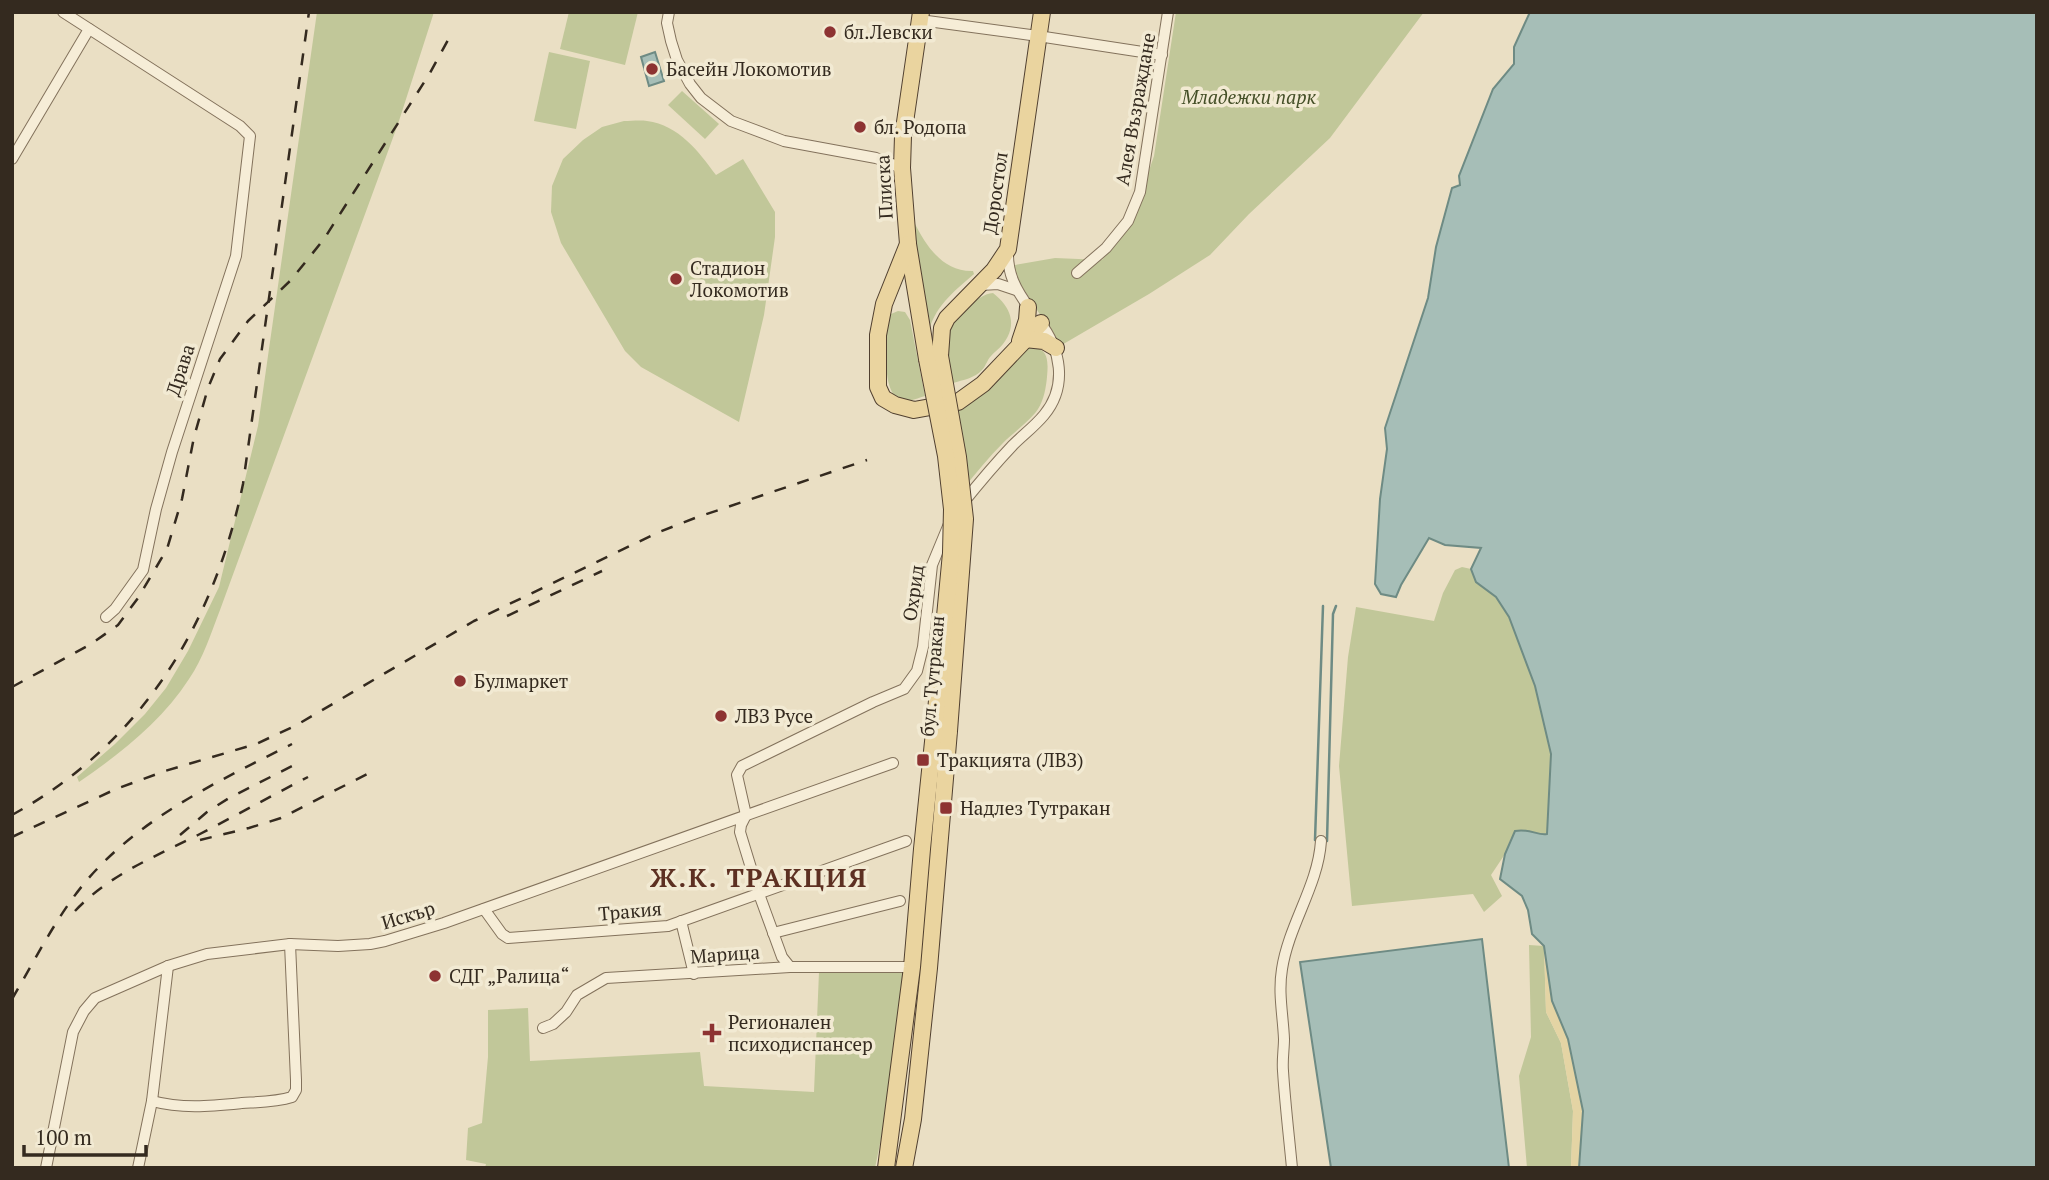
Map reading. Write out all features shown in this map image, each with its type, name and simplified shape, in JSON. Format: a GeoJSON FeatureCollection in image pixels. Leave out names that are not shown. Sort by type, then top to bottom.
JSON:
{"type":"FeatureCollection","features":[{"type":"Feature","properties":{"kind":"main road","name":"Доростол"},"geometry":{"type":"LineString","coordinates":[[933,357],[947,318],[995,270],[1008,249],[1042,12]]}},
{"type":"Feature","properties":{"kind":"main road","name":"Плиска"},"geometry":{"type":"LineString","coordinates":[[920,16],[903,136],[902,168],[908,244],[917,306],[933,357]]}},
{"type":"Feature","properties":{"kind":"main road"},"geometry":{"type":"LineString","coordinates":[[908,244],[884,304],[878,335],[878,387],[883,398],[905,409],[929,408],[958,402],[983,384],[1041,323]]}},
{"type":"Feature","properties":{"kind":"main road"},"geometry":{"type":"LineString","coordinates":[[884,304],[899,300],[917,306]]}},
{"type":"Feature","properties":{"kind":"main road"},"geometry":{"type":"LineString","coordinates":[[1021,343],[1028,307]]}},
{"type":"Feature","properties":{"kind":"main road"},"geometry":{"type":"LineString","coordinates":[[1021,343],[1044,341],[1056,348]]}},
{"type":"Feature","properties":{"kind":"main road","name":"бул. Тутракан"},"geometry":{"type":"LineString","coordinates":[[904,1168],[929,968],[951,553],[952,509],[933,357]]}},
{"type":"Feature","properties":{"kind":"main road","name":"бул. Тутракан"},"geometry":{"type":"LineString","coordinates":[[886,1168],[912,967],[922,849],[942,732]]}},
{"type":"Feature","properties":{"kind":"street"},"geometry":{"type":"LineString","coordinates":[[12,159],[89,29],[63,12]]}},
{"type":"Feature","properties":{"kind":"street"},"geometry":{"type":"LineString","coordinates":[[669,12],[667,23],[671,41],[677,60],[690,84],[701,98],[731,121],[784,141],[876,158],[902,168]]}},
{"type":"Feature","properties":{"kind":"street","name":"Алея Възраждане"},"geometry":{"type":"LineString","coordinates":[[1077,273],[1106,248],[1128,221],[1140,192],[1168,12]]}},
{"type":"Feature","properties":{"kind":"street"},"geometry":{"type":"LineString","coordinates":[[920,16],[1162,55]]}},
{"type":"Feature","properties":{"kind":"street","name":"Драва"},"geometry":{"type":"LineString","coordinates":[[89,29],[240,126],[250,136],[236,256],[172,452],[143,570],[115,609],[106,617]]}},
{"type":"Feature","properties":{"kind":"street"},"geometry":{"type":"LineString","coordinates":[[1008,249],[1009,271],[1016,290]]}},
{"type":"Feature","properties":{"kind":"street"},"geometry":{"type":"LineString","coordinates":[[977,286],[998,284],[1016,290]]}},
{"type":"Feature","properties":{"kind":"street","name":"Охрид"},"geometry":{"type":"LineString","coordinates":[[746,815],[737,775],[742,766],[904,689],[917,671],[923,647],[932,565],[946,531],[958,510],[989,470],[1051,406],[1057,391],[1059,362],[1056,348],[1016,290]]}},
{"type":"Feature","properties":{"kind":"street","name":"Искър"},"geometry":{"type":"LineString","coordinates":[[46,1168],[73,1032],[84,1011],[95,998],[168,966],[207,954],[290,944],[338,946],[385,942],[893,763]]}},
{"type":"Feature","properties":{"kind":"street"},"geometry":{"type":"LineString","coordinates":[[746,815],[740,825],[740,832],[773,933],[782,957],[790,967]]}},
{"type":"Feature","properties":{"kind":"street","name":"Тракия"},"geometry":{"type":"LineString","coordinates":[[484,909],[508,938],[668,926],[905,841]]}},
{"type":"Feature","properties":{"kind":"street"},"geometry":{"type":"LineString","coordinates":[[1292,1168],[1283,1069],[1284,1037],[1280,984],[1290,937],[1320,860],[1321,841]]}},
{"type":"Feature","properties":{"kind":"street"},"geometry":{"type":"LineString","coordinates":[[773,933],[900,901]]}},
{"type":"Feature","properties":{"kind":"street"},"geometry":{"type":"LineString","coordinates":[[681,921],[694,974]]}},
{"type":"Feature","properties":{"kind":"street"},"geometry":{"type":"LineString","coordinates":[[152,1101],[193,1107],[277,1101],[292,1097],[296,1090],[296,1080],[290,944]]}},
{"type":"Feature","properties":{"kind":"street"},"geometry":{"type":"LineString","coordinates":[[138,1168],[152,1101],[168,966]]}},
{"type":"Feature","properties":{"kind":"street","name":"Марица"},"geometry":{"type":"LineString","coordinates":[[543,1028],[553,1024],[566,1013],[577,995],[606,978],[790,967],[929,968]]}},
{"type":"Feature","properties":{"kind":"green space"},"geometry":{"type":"Polygon","coordinates":[[[317,12],[434,12],[398,124],[203,654],[178,694],[153,723],[110,760],[79,782],[77,777],[145,714],[166,688],[188,651],[219,587],[258,426],[317,12]]]}},
{"type":"Feature","properties":{"kind":"green space"},"geometry":{"type":"Polygon","coordinates":[[[569,12],[638,12],[625,65],[560,49],[569,12]]]}},
{"type":"Feature","properties":{"kind":"green space","name":"Младежки парк"},"geometry":{"type":"Polygon","coordinates":[[[1176,12],[1424,12],[1330,138],[1249,214],[1210,255],[1060,346],[1009,266],[1055,258],[1102,260],[1131,223],[1154,156],[1176,12]]]}},
{"type":"Feature","properties":{"kind":"green space"},"geometry":{"type":"Polygon","coordinates":[[[549,52],[590,61],[576,129],[534,121],[549,52]]]}},
{"type":"Feature","properties":{"kind":"green space"},"geometry":{"type":"Polygon","coordinates":[[[682,91],[719,124],[705,139],[668,105],[682,91]]]}},
{"type":"Feature","properties":{"kind":"green space","name":"Стадион Локомотив"},"geometry":{"type":"Polygon","coordinates":[[[624,121],[647,121],[669,128],[695,149],[716,175],[743,159],[775,212],[775,237],[764,315],[739,422],[641,367],[625,351],[561,243],[551,212],[552,186],[563,159],[602,127],[624,121]]]}},
{"type":"Feature","properties":{"kind":"green space"},"geometry":{"type":"Polygon","coordinates":[[[914,222],[937,256],[953,267],[973,271],[974,274],[939,308],[928,335],[912,228],[914,222]]]}},
{"type":"Feature","properties":{"kind":"green space"},"geometry":{"type":"Polygon","coordinates":[[[993,293],[1008,310],[1011,323],[1008,337],[979,373],[953,383],[946,344],[949,332],[958,317],[972,303],[993,293]]]}},
{"type":"Feature","properties":{"kind":"green space"},"geometry":{"type":"Polygon","coordinates":[[[905,312],[910,320],[925,396],[908,401],[896,397],[891,389],[886,366],[887,322],[891,314],[905,312]]]}},
{"type":"Feature","properties":{"kind":"green space"},"geometry":{"type":"Polygon","coordinates":[[[1022,347],[1037,348],[1045,353],[1047,358],[1047,377],[1042,402],[1035,413],[998,448],[963,489],[954,408],[976,397],[993,384],[1022,347]]]}},
{"type":"Feature","properties":{"kind":"green space"},"geometry":{"type":"Polygon","coordinates":[[[1462,567],[1471,569],[1476,582],[1496,597],[1509,617],[1535,686],[1551,754],[1547,835],[1524,830],[1511,838],[1505,854],[1491,875],[1502,896],[1484,912],[1473,894],[1352,906],[1339,766],[1348,657],[1356,607],[1434,621],[1443,593],[1455,570],[1462,567]]]}},
{"type":"Feature","properties":{"kind":"green space"},"geometry":{"type":"Polygon","coordinates":[[[1529,945],[1544,946],[1546,1012],[1561,1043],[1573,1111],[1571,1168],[1527,1168],[1519,1076],[1531,1037],[1529,945]]]}},
{"type":"Feature","properties":{"kind":"green space"},"geometry":{"type":"Polygon","coordinates":[[[819,972],[903,972],[884,1124],[875,1168],[485,1168],[486,1164],[466,1160],[468,1128],[482,1123],[488,1057],[488,1010],[528,1008],[530,1061],[700,1052],[704,1086],[814,1092],[819,972]]]}},
{"type":"Feature","properties":{"kind":"sand"},"geometry":{"type":"Polygon","coordinates":[[[1544,946],[1552,1001],[1568,1039],[1583,1111],[1579,1168],[1571,1168],[1573,1111],[1561,1043],[1546,1012],[1544,946]]]}},
{"type":"Feature","properties":{"kind":"water"},"geometry":{"type":"Polygon","coordinates":[[[1530,12],[2037,12],[2037,1168],[1579,1168],[1583,1111],[1568,1039],[1552,1001],[1544,946],[1532,934],[1528,910],[1522,896],[1500,879],[1505,854],[1515,831],[1547,834],[1551,754],[1535,686],[1509,617],[1496,597],[1476,582],[1471,569],[1481,548],[1445,545],[1429,538],[1396,597],[1381,594],[1375,584],[1380,499],[1387,449],[1385,428],[1428,298],[1436,247],[1452,188],[1460,185],[1459,176],[1493,89],[1514,64],[1514,47],[1530,12]]]}},
{"type":"Feature","properties":{"kind":"water","name":"Басейн Локомотив"},"geometry":{"type":"Polygon","coordinates":[[[655,52],[664,81],[649,86],[641,57],[655,52]]]}},
{"type":"Feature","properties":{"kind":"water"},"geometry":{"type":"Polygon","coordinates":[[[1482,939],[1509,1168],[1331,1168],[1300,962],[1482,939]]]}},
{"type":"Feature","properties":{"kind":"waterway"},"geometry":{"type":"LineString","coordinates":[[1315,840],[1323,606]]}},
{"type":"Feature","properties":{"kind":"waterway"},"geometry":{"type":"LineString","coordinates":[[1327,841],[1333,614],[1336,606]]}},
{"type":"Feature","properties":{"kind":"railway"},"geometry":{"type":"LineString","coordinates":[[12,815],[58,786],[98,753],[134,716],[165,676],[191,632],[213,585],[230,536],[243,484],[309,12]]}},
{"type":"Feature","properties":{"kind":"railway"},"geometry":{"type":"LineString","coordinates":[[12,687],[91,644],[118,625],[138,598],[167,549],[182,499],[194,437],[208,388],[220,359],[248,321],[291,280],[324,239],[430,73],[448,40]]}},
{"type":"Feature","properties":{"kind":"railway"},"geometry":{"type":"LineString","coordinates":[[12,837],[116,789],[165,771],[256,744],[295,726],[474,621],[659,532],[867,460]]}},
{"type":"Feature","properties":{"kind":"railway"},"geometry":{"type":"LineString","coordinates":[[507,616],[602,571]]}},
{"type":"Feature","properties":{"kind":"railway"},"geometry":{"type":"LineString","coordinates":[[12,999],[83,884],[117,849],[189,798],[292,744]]}},
{"type":"Feature","properties":{"kind":"railway"},"geometry":{"type":"LineString","coordinates":[[180,835],[229,798],[300,762]]}},
{"type":"Feature","properties":{"kind":"railway"},"geometry":{"type":"LineString","coordinates":[[200,840],[281,818],[375,770]]}},
{"type":"Feature","properties":{"kind":"railway"},"geometry":{"type":"LineString","coordinates":[[75,911],[117,877],[308,777]]}},
{"type":"Feature","properties":{"kind":"place","name":"бл.Левски"},"geometry":{"type":"Point","coordinates":[830,32]}},
{"type":"Feature","properties":{"kind":"place","name":"Басейн Локомотив"},"geometry":{"type":"Point","coordinates":[652,69]}},
{"type":"Feature","properties":{"kind":"place","name":"бл. Родопа"},"geometry":{"type":"Point","coordinates":[860,127]}},
{"type":"Feature","properties":{"kind":"place","name":"Стадион Локомотив"},"geometry":{"type":"Point","coordinates":[676,279]}},
{"type":"Feature","properties":{"kind":"place","name":"Булмаркет"},"geometry":{"type":"Point","coordinates":[460,681]}},
{"type":"Feature","properties":{"kind":"place","name":"ЛВЗ Русе"},"geometry":{"type":"Point","coordinates":[721,716]}},
{"type":"Feature","properties":{"kind":"place","name":"Тракцията (ЛВЗ)"},"geometry":{"type":"Point","coordinates":[923,760]}},
{"type":"Feature","properties":{"kind":"place","name":"Надлез Тутракан"},"geometry":{"type":"Point","coordinates":[946,808]}},
{"type":"Feature","properties":{"kind":"place","name":"СДГ „Ралица“"},"geometry":{"type":"Point","coordinates":[435,976]}},
{"type":"Feature","properties":{"kind":"place","name":"Регионален психодиспансер"},"geometry":{"type":"Point","coordinates":[712,1033]}},
{"type":"Feature","properties":{"kind":"district","name":"Ж.К. ТРАКЦИЯ"},"geometry":{"type":"Point","coordinates":[759,878]}}]}
